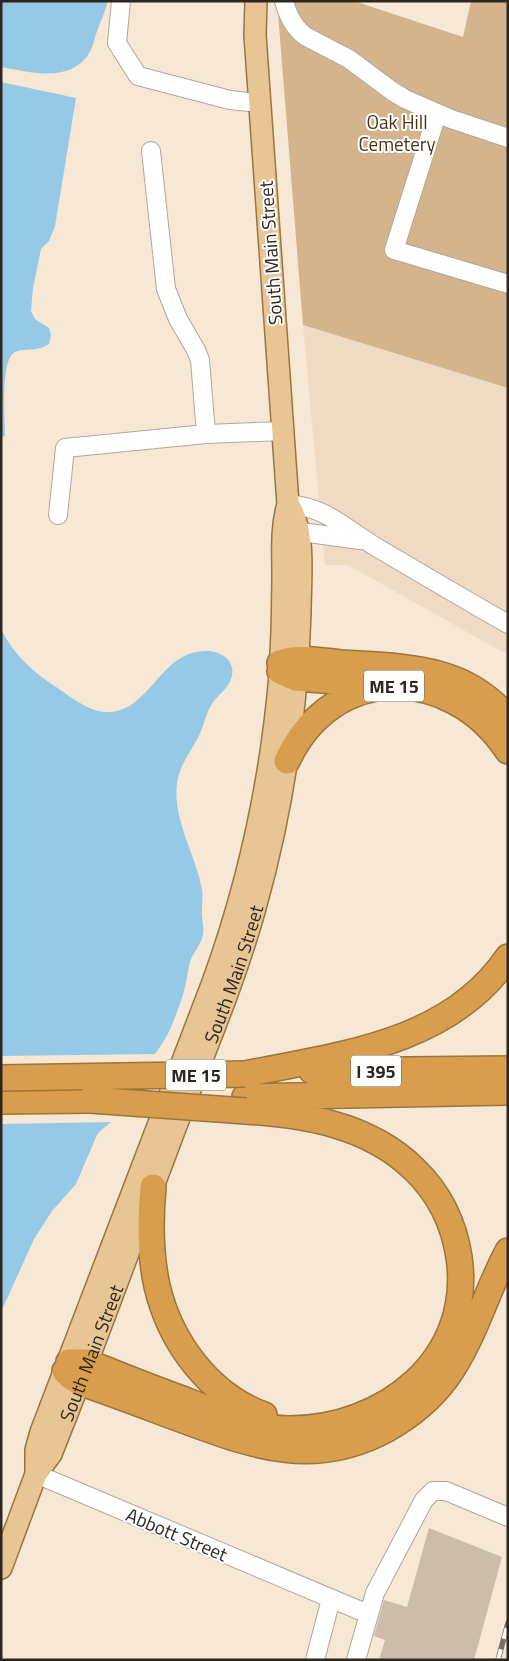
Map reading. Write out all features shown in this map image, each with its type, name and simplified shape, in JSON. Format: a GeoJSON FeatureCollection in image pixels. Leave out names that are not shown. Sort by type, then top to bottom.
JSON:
{"type":"FeatureCollection","features":[{"type":"Feature","properties":{"kind":"highway"},"geometry":{"type":"LineString","coordinates":[[289,668],[402,667],[437,672],[469,686],[489,700],[508,719]]}},
{"type":"Feature","properties":{"kind":"highway"},"geometry":{"type":"LineString","coordinates":[[289,668],[398,686]]}},
{"type":"Feature","properties":{"kind":"highway","name":"ME 15"},"geometry":{"type":"LineString","coordinates":[[287,761],[296,743],[309,727],[334,706],[357,693],[370,689],[398,686],[438,694],[461,704],[486,724],[508,751]]}},
{"type":"Feature","properties":{"kind":"highway","name":"ME 15"},"geometry":{"type":"LineString","coordinates":[[1,1101],[90,1100],[245,1094],[350,1052],[412,1034],[441,1019],[485,985],[508,957]]}},
{"type":"Feature","properties":{"kind":"highway","name":"I 395"},"geometry":{"type":"LineString","coordinates":[[245,1094],[508,1069]]}},
{"type":"Feature","properties":{"kind":"highway","name":"I 395"},"geometry":{"type":"LineString","coordinates":[[1,1078],[245,1094],[508,1092]]}},
{"type":"Feature","properties":{"kind":"highway","name":"ME 15"},"geometry":{"type":"LineString","coordinates":[[75,1369],[197,1405],[252,1424],[288,1429],[328,1425],[356,1418],[392,1400],[422,1376],[436,1358],[452,1328],[460,1295],[461,1273],[456,1239],[443,1206],[430,1187],[414,1168],[377,1142],[349,1129],[321,1120],[291,1115],[245,1094]]}},
{"type":"Feature","properties":{"kind":"highway"},"geometry":{"type":"LineString","coordinates":[[153,1187],[152,1248],[157,1284],[169,1321],[192,1360],[218,1389],[256,1412],[283,1422],[328,1425]]}},
{"type":"Feature","properties":{"kind":"highway"},"geometry":{"type":"LineString","coordinates":[[75,1369],[224,1435],[268,1447],[311,1451],[354,1443],[381,1432],[405,1417],[427,1399],[446,1378],[466,1344],[508,1251]]}},
{"type":"Feature","properties":{"kind":"main road","name":"South Main Street"},"geometry":{"type":"LineString","coordinates":[[1,1568],[36,1474],[35,1457],[38,1441],[75,1369],[153,1187],[243,946],[271,845],[287,761],[289,668],[300,572],[291,531],[295,518],[288,504],[255,35],[256,1]]}},
{"type":"Feature","properties":{"kind":"main road","name":"South Main Street"},"geometry":{"type":"LineString","coordinates":[[75,1369],[207,999],[235,915],[248,868],[262,804],[289,668]]}},
{"type":"Feature","properties":{"kind":"street"},"geometry":{"type":"LineString","coordinates":[[121,1],[117,43],[138,76],[230,100],[260,103]]}},
{"type":"Feature","properties":{"kind":"street"},"geometry":{"type":"LineString","coordinates":[[284,1],[290,19],[305,36],[349,58],[392,91],[437,114],[508,138]]}},
{"type":"Feature","properties":{"kind":"street"},"geometry":{"type":"LineString","coordinates":[[437,114],[394,250],[508,284]]}},
{"type":"Feature","properties":{"kind":"street"},"geometry":{"type":"LineString","coordinates":[[151,151],[166,289],[178,320],[196,350],[202,371],[206,434]]}},
{"type":"Feature","properties":{"kind":"street"},"geometry":{"type":"LineString","coordinates":[[58,515],[65,448],[206,434],[283,431]]}},
{"type":"Feature","properties":{"kind":"street"},"geometry":{"type":"LineString","coordinates":[[288,504],[308,507],[335,519],[366,541],[508,624]]}},
{"type":"Feature","properties":{"kind":"street"},"geometry":{"type":"LineString","coordinates":[[291,531],[366,541]]}},
{"type":"Feature","properties":{"kind":"street","name":"Abbott Street"},"geometry":{"type":"LineString","coordinates":[[36,1474],[368,1614]]}},
{"type":"Feature","properties":{"kind":"street"},"geometry":{"type":"LineString","coordinates":[[356,1660],[375,1594],[424,1500],[433,1491],[446,1491],[508,1517]]}},
{"type":"Feature","properties":{"kind":"street"},"geometry":{"type":"LineString","coordinates":[[315,1660],[324,1596]]}},
{"type":"Feature","properties":{"kind":"shaded area"},"geometry":{"type":"Polygon","coordinates":[[[303,325],[508,388],[508,655],[348,565],[325,565],[303,325]]]}},
{"type":"Feature","properties":{"kind":"green space","name":"Oak Hill Cemetery"},"geometry":{"type":"Polygon","coordinates":[[[277,1],[354,1],[463,37],[471,1],[508,1],[508,388],[303,325],[277,1]]]}},
{"type":"Feature","properties":{"kind":"water"},"geometry":{"type":"Polygon","coordinates":[[[1,1],[108,1],[92,48],[80,64],[59,72],[35,73],[1,67],[1,1]]]}},
{"type":"Feature","properties":{"kind":"water"},"geometry":{"type":"Polygon","coordinates":[[[1,82],[76,98],[55,226],[49,241],[41,249],[33,288],[31,311],[35,319],[49,328],[51,335],[49,344],[35,349],[15,352],[10,357],[5,377],[5,436],[1,437],[1,82]]]}},
{"type":"Feature","properties":{"kind":"water"},"geometry":{"type":"Polygon","coordinates":[[[1,629],[11,646],[24,662],[39,675],[89,708],[104,712],[125,708],[137,701],[167,669],[191,653],[207,651],[221,654],[229,661],[232,673],[228,685],[210,708],[199,736],[179,774],[177,803],[202,889],[203,929],[201,941],[190,962],[185,989],[178,1009],[168,1034],[134,1092],[112,1121],[97,1135],[76,1184],[52,1211],[34,1239],[1,1312],[1,629]]]}},
{"type":"Feature","properties":{"kind":"pier"},"geometry":{"type":"Polygon","coordinates":[[[158,1054],[136,1093],[114,1122],[1,1124],[1,1056],[158,1054]]]}},
{"type":"Feature","properties":{"kind":"building"},"geometry":{"type":"Polygon","coordinates":[[[429,1528],[502,1557],[474,1660],[379,1660],[385,1640],[374,1636],[384,1600],[407,1607],[429,1528]]]}},
{"type":"Feature","properties":{"kind":"railway"},"geometry":{"type":"LineString","coordinates":[[498,1660],[508,1623]]}}]}
